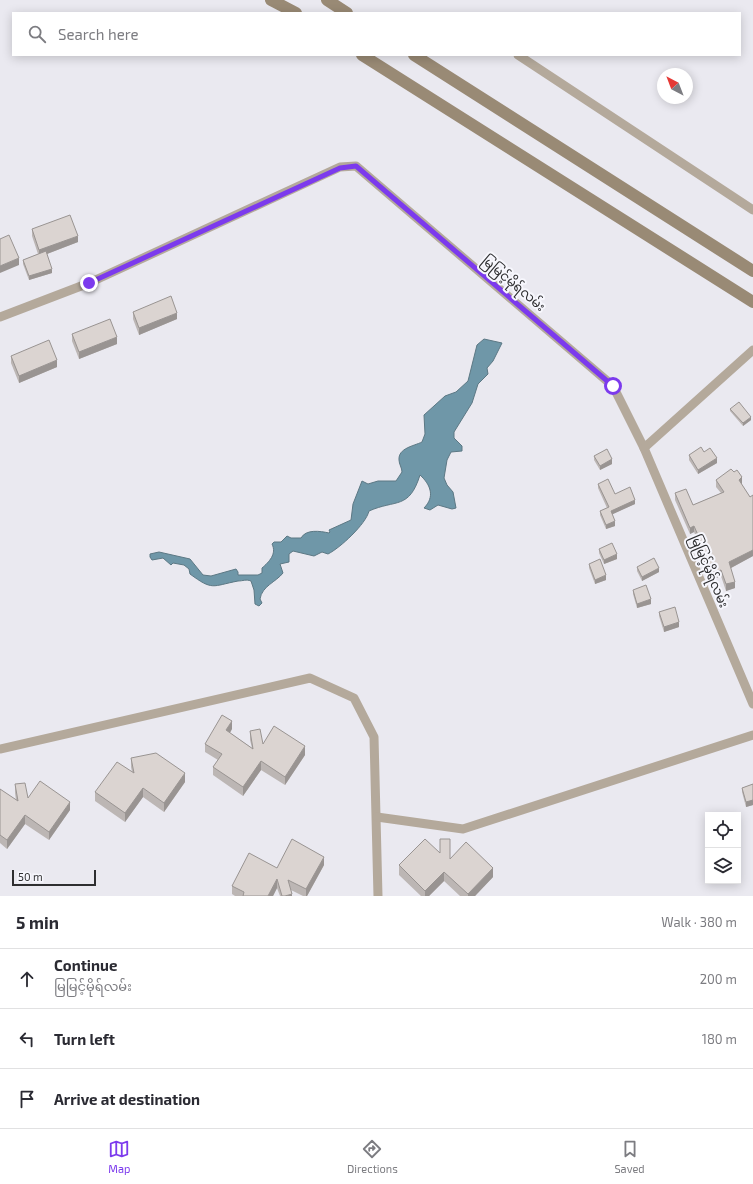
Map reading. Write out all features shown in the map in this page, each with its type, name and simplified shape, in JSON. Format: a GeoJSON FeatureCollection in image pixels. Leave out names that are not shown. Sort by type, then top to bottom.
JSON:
{"type":"FeatureCollection","features":[{"type":"Feature","properties":{"kind":"main road"},"geometry":{"type":"LineString","coordinates":[[271,0],[294,12]]}},
{"type":"Feature","properties":{"kind":"main road"},"geometry":{"type":"LineString","coordinates":[[327,0],[345,12]]}},
{"type":"Feature","properties":{"kind":"main road"},"geometry":{"type":"LineString","coordinates":[[364,56],[753,302]]}},
{"type":"Feature","properties":{"kind":"main road"},"geometry":{"type":"LineString","coordinates":[[416,56],[753,271]]}},
{"type":"Feature","properties":{"kind":"street"},"geometry":{"type":"LineString","coordinates":[[520,56],[753,210]]}},
{"type":"Feature","properties":{"kind":"street","name":"မြမြင့်မိုရ်လမ်း"},"geometry":{"type":"LineString","coordinates":[[0,317],[89,283],[340,168],[356,166],[613,386],[644,448],[753,704]]}},
{"type":"Feature","properties":{"kind":"street"},"geometry":{"type":"LineString","coordinates":[[644,448],[753,350]]}},
{"type":"Feature","properties":{"kind":"street"},"geometry":{"type":"LineString","coordinates":[[0,749],[310,678],[354,698],[374,737],[378,896]]}},
{"type":"Feature","properties":{"kind":"street"},"geometry":{"type":"LineString","coordinates":[[377,817],[463,829],[753,735]]}},
{"type":"Feature","properties":{"kind":"water"},"geometry":{"type":"Polygon","coordinates":[[[484,339],[502,343],[493,361],[487,368],[488,374],[478,384],[472,403],[454,432],[454,438],[462,446],[462,451],[451,452],[447,460],[444,478],[447,485],[453,492],[456,508],[452,509],[438,505],[430,510],[424,508],[430,500],[430,491],[427,483],[420,475],[416,486],[406,499],[369,511],[358,529],[333,551],[328,554],[322,552],[314,556],[293,551],[289,554],[289,562],[280,564],[283,573],[263,591],[260,599],[262,603],[259,606],[255,604],[254,590],[251,581],[244,580],[213,586],[208,585],[190,574],[189,569],[184,565],[173,563],[171,565],[163,558],[152,560],[150,557],[150,554],[159,552],[190,559],[203,575],[211,576],[236,569],[238,575],[258,575],[262,573],[262,568],[272,558],[274,551],[272,544],[274,542],[281,542],[287,536],[291,538],[301,538],[306,533],[310,532],[318,531],[329,533],[329,530],[351,520],[353,504],[362,481],[368,484],[378,481],[396,481],[402,472],[399,460],[401,453],[407,448],[422,442],[425,434],[424,415],[445,396],[456,392],[468,381],[477,345],[484,339]]]}},
{"type":"Feature","properties":{"kind":"building"},"geometry":{"type":"Polygon","coordinates":[[[70,215],[78,236],[39,250],[32,229],[70,215]]]}},
{"type":"Feature","properties":{"kind":"building"},"geometry":{"type":"Polygon","coordinates":[[[9,235],[19,258],[0,266],[0,239],[9,235]]]}},
{"type":"Feature","properties":{"kind":"building"},"geometry":{"type":"Polygon","coordinates":[[[46,251],[52,269],[29,276],[23,260],[46,251]]]}},
{"type":"Feature","properties":{"kind":"building"},"geometry":{"type":"Polygon","coordinates":[[[171,296],[177,313],[139,328],[133,312],[171,296]]]}},
{"type":"Feature","properties":{"kind":"building"},"geometry":{"type":"Polygon","coordinates":[[[110,319],[117,337],[79,352],[72,334],[110,319]]]}},
{"type":"Feature","properties":{"kind":"building"},"geometry":{"type":"Polygon","coordinates":[[[49,340],[57,360],[19,376],[11,356],[49,340]]]}},
{"type":"Feature","properties":{"kind":"building"},"geometry":{"type":"Polygon","coordinates":[[[739,402],[751,417],[743,423],[730,409],[739,402]]]}},
{"type":"Feature","properties":{"kind":"building"},"geometry":{"type":"Polygon","coordinates":[[[701,447],[704,452],[710,448],[717,458],[698,470],[689,455],[701,447]]]}},
{"type":"Feature","properties":{"kind":"building"},"geometry":{"type":"Polygon","coordinates":[[[607,449],[612,459],[600,466],[594,456],[607,449]]]}},
{"type":"Feature","properties":{"kind":"building"},"geometry":{"type":"Polygon","coordinates":[[[731,469],[734,472],[737,470],[742,477],[739,480],[750,497],[753,495],[753,550],[729,562],[735,582],[726,584],[721,570],[709,574],[704,561],[707,559],[701,542],[694,526],[690,528],[675,493],[686,489],[693,505],[724,492],[716,480],[731,469]]]}},
{"type":"Feature","properties":{"kind":"building"},"geometry":{"type":"Polygon","coordinates":[[[608,479],[615,494],[630,487],[635,500],[611,511],[615,521],[606,525],[600,511],[609,507],[598,484],[608,479]]]}},
{"type":"Feature","properties":{"kind":"building"},"geometry":{"type":"Polygon","coordinates":[[[612,543],[617,554],[604,560],[599,549],[612,543]]]}},
{"type":"Feature","properties":{"kind":"building"},"geometry":{"type":"Polygon","coordinates":[[[654,558],[659,568],[642,577],[637,567],[654,558]]]}},
{"type":"Feature","properties":{"kind":"building"},"geometry":{"type":"Polygon","coordinates":[[[600,559],[606,575],[595,580],[589,564],[600,559]]]}},
{"type":"Feature","properties":{"kind":"building"},"geometry":{"type":"Polygon","coordinates":[[[646,585],[651,599],[637,604],[633,590],[646,585]]]}},
{"type":"Feature","properties":{"kind":"building"},"geometry":{"type":"Polygon","coordinates":[[[675,607],[679,622],[664,627],[659,612],[675,607]]]}},
{"type":"Feature","properties":{"kind":"building"},"geometry":{"type":"Polygon","coordinates":[[[222,715],[232,721],[226,730],[253,749],[250,731],[260,729],[263,744],[274,726],[305,746],[285,777],[261,761],[243,787],[213,767],[222,754],[205,744],[222,715]]]}},
{"type":"Feature","properties":{"kind":"building"},"geometry":{"type":"Polygon","coordinates":[[[156,753],[185,773],[164,803],[143,788],[125,813],[95,792],[117,762],[134,773],[131,758],[156,753]]]}},
{"type":"Feature","properties":{"kind":"building"},"geometry":{"type":"Polygon","coordinates":[[[40,781],[70,802],[49,832],[25,815],[7,840],[0,835],[0,789],[18,801],[15,784],[25,783],[28,798],[40,781]]]}},
{"type":"Feature","properties":{"kind":"building"},"geometry":{"type":"Polygon","coordinates":[[[753,784],[753,800],[746,802],[742,788],[753,784]]]}},
{"type":"Feature","properties":{"kind":"building"},"geometry":{"type":"Polygon","coordinates":[[[292,839],[324,857],[306,889],[288,880],[292,894],[282,896],[277,879],[268,896],[243,896],[244,892],[232,886],[249,853],[277,868],[292,839]]]}},
{"type":"Feature","properties":{"kind":"building"},"geometry":{"type":"Polygon","coordinates":[[[425,839],[440,853],[440,839],[450,839],[450,859],[466,842],[493,868],[468,894],[444,872],[425,891],[399,865],[425,839]]]}},
{"type":"Feature","properties":{"kind":"route"},"geometry":{"type":"LineString","coordinates":[[89,283],[340,168],[356,166],[613,386]]}}]}
